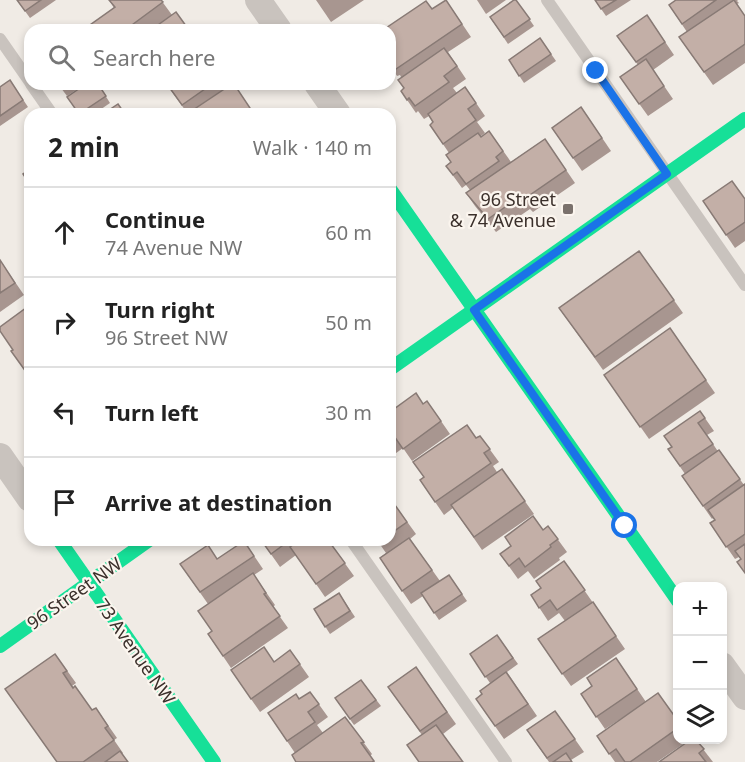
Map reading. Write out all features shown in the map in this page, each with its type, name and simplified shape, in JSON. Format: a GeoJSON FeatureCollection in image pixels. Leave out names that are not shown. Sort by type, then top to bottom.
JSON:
{"type":"FeatureCollection","features":[{"type":"Feature","properties":{"kind":"street"},"geometry":{"type":"LineString","coordinates":[[258,0],[275,24]]}},
{"type":"Feature","properties":{"kind":"street"},"geometry":{"type":"LineString","coordinates":[[321,90],[334,108]]}},
{"type":"Feature","properties":{"kind":"street"},"geometry":{"type":"LineString","coordinates":[[396,365],[745,119]]}},
{"type":"Feature","properties":{"kind":"street"},"geometry":{"type":"LineString","coordinates":[[396,198],[673,594]]}},
{"type":"Feature","properties":{"kind":"street"},"geometry":{"type":"LineString","coordinates":[[0,456],[24,490]]}},
{"type":"Feature","properties":{"kind":"street","name":"73 Avenue NW"},"geometry":{"type":"LineString","coordinates":[[62,546],[214,762]]}},
{"type":"Feature","properties":{"kind":"street","name":"96 Street NW"},"geometry":{"type":"LineString","coordinates":[[0,646],[140,546]]}},
{"type":"Feature","properties":{"kind":"street"},"geometry":{"type":"LineString","coordinates":[[727,671],[745,697]]}},
{"type":"Feature","properties":{"kind":"lane"},"geometry":{"type":"LineString","coordinates":[[546,0],[745,285]]}},
{"type":"Feature","properties":{"kind":"lane"},"geometry":{"type":"LineString","coordinates":[[0,39],[24,73]]}},
{"type":"Feature","properties":{"kind":"lane"},"geometry":{"type":"LineString","coordinates":[[36,90],[48,108]]}},
{"type":"Feature","properties":{"kind":"lane"},"geometry":{"type":"LineString","coordinates":[[355,546],[506,762]]}},
{"type":"Feature","properties":{"kind":"building"},"geometry":{"type":"Polygon","coordinates":[[[17,0],[41,0],[25,11],[17,0]]]}},
{"type":"Feature","properties":{"kind":"building"},"geometry":{"type":"Polygon","coordinates":[[[109,0],[161,0],[163,2],[133,24],[91,24],[115,7],[109,0]]]}},
{"type":"Feature","properties":{"kind":"building"},"geometry":{"type":"Polygon","coordinates":[[[446,0],[462,24],[396,69],[396,24],[392,24],[426,1],[432,9],[446,0]]]}},
{"type":"Feature","properties":{"kind":"building"},"geometry":{"type":"Polygon","coordinates":[[[514,0],[530,19],[504,37],[490,17],[514,0]]]}},
{"type":"Feature","properties":{"kind":"building"},"geometry":{"type":"Polygon","coordinates":[[[595,0],[616,0],[601,9],[595,0]]]}},
{"type":"Feature","properties":{"kind":"building"},"geometry":{"type":"Polygon","coordinates":[[[676,0],[716,0],[682,24],[669,5],[676,0]]]}},
{"type":"Feature","properties":{"kind":"building"},"geometry":{"type":"Polygon","coordinates":[[[734,0],[745,16],[745,44],[704,72],[679,37],[734,0]]]}},
{"type":"Feature","properties":{"kind":"building"},"geometry":{"type":"Polygon","coordinates":[[[176,12],[185,24],[159,24],[176,12]]]}},
{"type":"Feature","properties":{"kind":"building"},"geometry":{"type":"Polygon","coordinates":[[[647,15],[665,42],[636,62],[617,36],[647,15]]]}},
{"type":"Feature","properties":{"kind":"building"},"geometry":{"type":"Polygon","coordinates":[[[540,38],[551,54],[519,76],[509,60],[540,38]]]}},
{"type":"Feature","properties":{"kind":"building"},"geometry":{"type":"Polygon","coordinates":[[[444,48],[457,66],[444,76],[449,82],[415,106],[401,91],[404,88],[398,80],[444,48]]]}},
{"type":"Feature","properties":{"kind":"building"},"geometry":{"type":"Polygon","coordinates":[[[646,59],[664,86],[639,104],[620,77],[646,59]]]}},
{"type":"Feature","properties":{"kind":"building"},"geometry":{"type":"Polygon","coordinates":[[[10,80],[23,100],[0,116],[0,87],[10,80]]]}},
{"type":"Feature","properties":{"kind":"building"},"geometry":{"type":"Polygon","coordinates":[[[465,87],[476,103],[468,109],[476,120],[443,144],[430,125],[433,122],[428,114],[465,87]]]}},
{"type":"Feature","properties":{"kind":"building"},"geometry":{"type":"Polygon","coordinates":[[[77,90],[102,90],[106,96],[88,108],[75,108],[67,97],[77,90]]]}},
{"type":"Feature","properties":{"kind":"building"},"geometry":{"type":"Polygon","coordinates":[[[171,90],[203,90],[182,105],[171,90]]]}},
{"type":"Feature","properties":{"kind":"building"},"geometry":{"type":"Polygon","coordinates":[[[223,90],[238,90],[250,108],[196,108],[223,90]]]}},
{"type":"Feature","properties":{"kind":"building"},"geometry":{"type":"Polygon","coordinates":[[[581,107],[602,138],[573,158],[552,128],[581,107]]]}},
{"type":"Feature","properties":{"kind":"building"},"geometry":{"type":"Polygon","coordinates":[[[489,131],[503,151],[496,157],[499,161],[466,184],[457,172],[453,175],[446,166],[451,162],[446,155],[478,133],[481,137],[489,131]]]}},
{"type":"Feature","properties":{"kind":"building"},"geometry":{"type":"Polygon","coordinates":[[[545,139],[566,170],[524,199],[521,196],[488,219],[466,193],[545,139]]]}},
{"type":"Feature","properties":{"kind":"building"},"geometry":{"type":"Polygon","coordinates":[[[732,181],[745,199],[745,222],[726,235],[703,201],[732,181]]]}},
{"type":"Feature","properties":{"kind":"building"},"geometry":{"type":"Polygon","coordinates":[[[639,251],[674,300],[595,357],[559,308],[639,251]]]}},
{"type":"Feature","properties":{"kind":"building"},"geometry":{"type":"Polygon","coordinates":[[[0,260],[15,283],[0,293],[0,260]]]}},
{"type":"Feature","properties":{"kind":"building"},"geometry":{"type":"Polygon","coordinates":[[[24,309],[24,369],[11,351],[13,350],[0,331],[0,327],[24,309]]]}},
{"type":"Feature","properties":{"kind":"building"},"geometry":{"type":"Polygon","coordinates":[[[670,328],[706,380],[640,427],[604,375],[670,328]]]}},
{"type":"Feature","properties":{"kind":"building"},"geometry":{"type":"Polygon","coordinates":[[[416,393],[423,404],[427,401],[441,421],[403,449],[396,439],[396,408],[416,393]]]}},
{"type":"Feature","properties":{"kind":"building"},"geometry":{"type":"Polygon","coordinates":[[[700,411],[705,418],[698,423],[713,444],[680,466],[668,449],[672,447],[664,436],[700,411]]]}},
{"type":"Feature","properties":{"kind":"building"},"geometry":{"type":"Polygon","coordinates":[[[467,425],[476,438],[480,436],[490,449],[484,453],[491,463],[435,502],[420,480],[424,477],[413,462],[467,425]]]}},
{"type":"Feature","properties":{"kind":"building"},"geometry":{"type":"Polygon","coordinates":[[[719,450],[740,479],[703,506],[682,476],[719,450]]]}},
{"type":"Feature","properties":{"kind":"building"},"geometry":{"type":"Polygon","coordinates":[[[502,469],[525,501],[474,537],[451,505],[502,469]]]}},
{"type":"Feature","properties":{"kind":"building"},"geometry":{"type":"Polygon","coordinates":[[[745,484],[745,534],[726,547],[710,523],[715,520],[708,510],[745,484]]]}},
{"type":"Feature","properties":{"kind":"building"},"geometry":{"type":"Polygon","coordinates":[[[396,506],[407,522],[396,530],[396,506]]]}},
{"type":"Feature","properties":{"kind":"building"},"geometry":{"type":"Polygon","coordinates":[[[533,516],[543,530],[548,526],[558,539],[525,567],[519,558],[509,566],[500,554],[511,546],[505,537],[533,516]]]}},
{"type":"Feature","properties":{"kind":"building"},"geometry":{"type":"Polygon","coordinates":[[[409,538],[432,570],[402,591],[380,558],[409,538]]]}},
{"type":"Feature","properties":{"kind":"building"},"geometry":{"type":"Polygon","coordinates":[[[745,544],[745,573],[737,562],[741,559],[735,551],[745,544]]]}},
{"type":"Feature","properties":{"kind":"building"},"geometry":{"type":"Polygon","coordinates":[[[207,546],[217,559],[236,546],[247,546],[254,556],[200,592],[180,564],[207,546]]]}},
{"type":"Feature","properties":{"kind":"building"},"geometry":{"type":"Polygon","coordinates":[[[265,546],[282,546],[271,554],[265,546]]]}},
{"type":"Feature","properties":{"kind":"building"},"geometry":{"type":"Polygon","coordinates":[[[332,546],[345,563],[316,584],[290,547],[332,546]]]}},
{"type":"Feature","properties":{"kind":"building"},"geometry":{"type":"Polygon","coordinates":[[[564,561],[585,590],[557,610],[550,600],[539,608],[531,595],[541,588],[536,581],[564,561]]]}},
{"type":"Feature","properties":{"kind":"building"},"geometry":{"type":"Polygon","coordinates":[[[253,573],[266,593],[264,594],[280,616],[223,656],[208,634],[212,631],[198,611],[253,573]]]}},
{"type":"Feature","properties":{"kind":"building"},"geometry":{"type":"Polygon","coordinates":[[[449,575],[462,594],[434,613],[421,593],[449,575]]]}},
{"type":"Feature","properties":{"kind":"building"},"geometry":{"type":"Polygon","coordinates":[[[339,593],[350,611],[325,627],[314,609],[339,593]]]}},
{"type":"Feature","properties":{"kind":"building"},"geometry":{"type":"Polygon","coordinates":[[[593,602],[616,636],[562,674],[538,639],[593,602]]]}},
{"type":"Feature","properties":{"kind":"building"},"geometry":{"type":"Polygon","coordinates":[[[497,635],[513,658],[485,677],[470,654],[497,635]]]}},
{"type":"Feature","properties":{"kind":"building"},"geometry":{"type":"Polygon","coordinates":[[[264,647],[274,662],[290,650],[300,664],[251,699],[231,670],[264,647]]]}},
{"type":"Feature","properties":{"kind":"building"},"geometry":{"type":"Polygon","coordinates":[[[55,654],[67,671],[63,673],[73,688],[75,686],[92,710],[96,708],[108,726],[105,728],[114,740],[83,762],[57,762],[5,689],[55,654]]]}},
{"type":"Feature","properties":{"kind":"building"},"geometry":{"type":"Polygon","coordinates":[[[616,658],[637,689],[596,717],[581,694],[592,686],[587,678],[616,658]]]}},
{"type":"Feature","properties":{"kind":"building"},"geometry":{"type":"Polygon","coordinates":[[[416,667],[447,712],[420,731],[388,687],[416,667]]]}},
{"type":"Feature","properties":{"kind":"building"},"geometry":{"type":"Polygon","coordinates":[[[506,672],[528,704],[495,726],[476,699],[482,694],[480,691],[506,672]]]}},
{"type":"Feature","properties":{"kind":"building"},"geometry":{"type":"Polygon","coordinates":[[[361,680],[376,700],[350,719],[335,698],[361,680]]]}},
{"type":"Feature","properties":{"kind":"building"},"geometry":{"type":"Polygon","coordinates":[[[310,692],[319,704],[308,712],[315,722],[287,741],[268,713],[296,694],[299,699],[310,692]]]}},
{"type":"Feature","properties":{"kind":"building"},"geometry":{"type":"Polygon","coordinates":[[[658,693],[673,714],[673,732],[630,762],[625,762],[616,749],[609,754],[597,736],[658,693]]]}},
{"type":"Feature","properties":{"kind":"building"},"geometry":{"type":"Polygon","coordinates":[[[555,711],[575,739],[547,758],[527,730],[555,711]]]}},
{"type":"Feature","properties":{"kind":"building"},"geometry":{"type":"Polygon","coordinates":[[[345,717],[364,742],[361,743],[374,761],[296,762],[292,755],[345,717]]]}},
{"type":"Feature","properties":{"kind":"building"},"geometry":{"type":"Polygon","coordinates":[[[436,725],[463,762],[419,762],[407,745],[436,725]]]}},
{"type":"Feature","properties":{"kind":"building"},"geometry":{"type":"Polygon","coordinates":[[[684,744],[700,744],[704,749],[699,753],[706,762],[659,762],[684,744]]]}},
{"type":"Feature","properties":{"kind":"building"},"geometry":{"type":"Polygon","coordinates":[[[120,751],[128,762],[105,762],[120,751]]]}},
{"type":"Feature","properties":{"kind":"building"},"geometry":{"type":"Polygon","coordinates":[[[566,753],[572,762],[553,762],[566,753]]]}},
{"type":"Feature","properties":{"kind":"traffic: fast"},"geometry":{"type":"LineString","coordinates":[[396,365],[745,119]]}},
{"type":"Feature","properties":{"kind":"traffic: fast"},"geometry":{"type":"LineString","coordinates":[[396,198],[673,594]]}},
{"type":"Feature","properties":{"kind":"traffic: fast"},"geometry":{"type":"LineString","coordinates":[[63,546],[214,762]]}},
{"type":"Feature","properties":{"kind":"traffic: fast"},"geometry":{"type":"LineString","coordinates":[[0,646],[141,546]]}},
{"type":"Feature","properties":{"kind":"place","name":"96 Street & 74 Avenue"},"geometry":{"type":"Point","coordinates":[568,209]}},
{"type":"Feature","properties":{"kind":"route"},"geometry":{"type":"LineString","coordinates":[[596,71],[667,174],[474,310],[625,526]]}}]}
